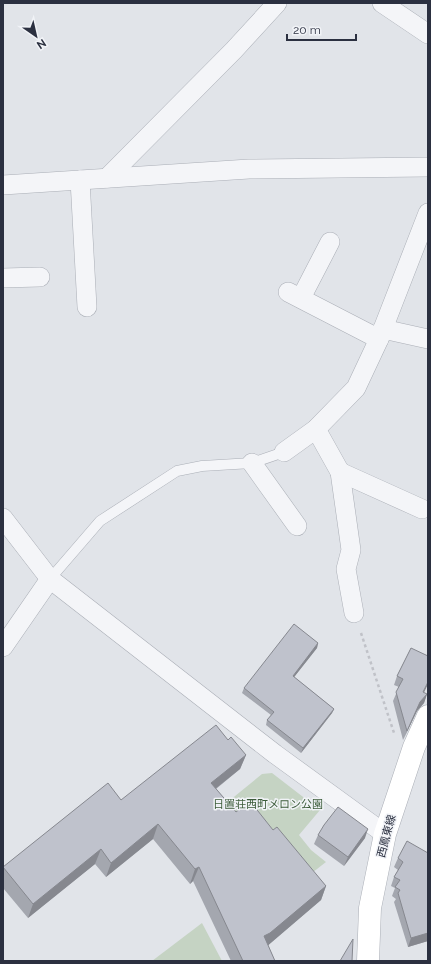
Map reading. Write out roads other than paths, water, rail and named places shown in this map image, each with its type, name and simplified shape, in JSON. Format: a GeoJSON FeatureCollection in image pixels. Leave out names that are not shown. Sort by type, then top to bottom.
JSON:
{"type":"FeatureCollection","features":[{"type":"Feature","properties":{"kind":"main road","name":"西鳳東線"},"geometry":{"type":"LineString","coordinates":[[368,961],[370,908],[385,834],[414,747],[428,716]]}},
{"type":"Feature","properties":{"kind":"street"},"geometry":{"type":"LineString","coordinates":[[107,178],[234,50],[277,3]]}},
{"type":"Feature","properties":{"kind":"street"},"geometry":{"type":"LineString","coordinates":[[382,3],[428,34]]}},
{"type":"Feature","properties":{"kind":"street"},"geometry":{"type":"LineString","coordinates":[[3,185],[249,169],[428,167]]}},
{"type":"Feature","properties":{"kind":"street"},"geometry":{"type":"LineString","coordinates":[[80,180],[87,306]]}},
{"type":"Feature","properties":{"kind":"street"},"geometry":{"type":"LineString","coordinates":[[284,452],[316,429],[356,388],[381,334],[428,213]]}},
{"type":"Feature","properties":{"kind":"street"},"geometry":{"type":"LineString","coordinates":[[330,242],[295,295],[381,334],[428,340]]}},
{"type":"Feature","properties":{"kind":"street"},"geometry":{"type":"LineString","coordinates":[[3,278],[40,277]]}},
{"type":"Feature","properties":{"kind":"street"},"geometry":{"type":"LineString","coordinates":[[316,429],[340,472],[351,550],[346,569],[354,613]]}},
{"type":"Feature","properties":{"kind":"street"},"geometry":{"type":"LineString","coordinates":[[252,463],[297,526]]}},
{"type":"Feature","properties":{"kind":"street"},"geometry":{"type":"LineString","coordinates":[[340,472],[422,508]]}},
{"type":"Feature","properties":{"kind":"street"},"geometry":{"type":"LineString","coordinates":[[3,518],[50,579],[275,754],[385,834]]}},
{"type":"Feature","properties":{"kind":"street"},"geometry":{"type":"LineString","coordinates":[[3,647],[50,579]]}},
{"type":"Feature","properties":{"kind":"lane"},"geometry":{"type":"LineString","coordinates":[[50,579],[100,521],[177,471],[202,466],[252,463],[284,452]]}},
{"type":"Feature","properties":{"kind":"park label","name":"日置荘西町メロン公園"},"geometry":{"type":"Point","coordinates":[268,804]}}]}
